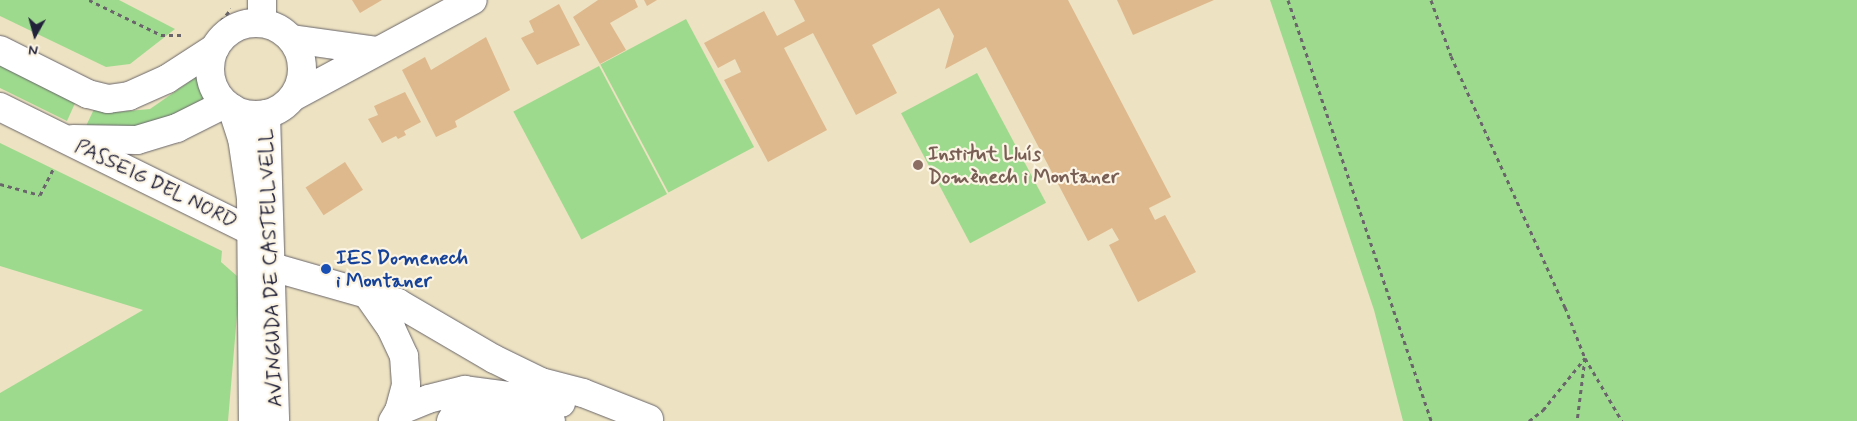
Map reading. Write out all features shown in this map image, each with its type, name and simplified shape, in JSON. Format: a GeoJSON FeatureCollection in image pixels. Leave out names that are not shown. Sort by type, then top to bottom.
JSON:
{"type":"FeatureCollection","features":[{"type":"Feature","properties":{"kind":"street"},"geometry":{"type":"LineString","coordinates":[[215,48],[211,78],[229,106],[245,114],[266,114],[280,108],[293,97],[376,51],[473,0]]}},
{"type":"Feature","properties":{"kind":"street"},"geometry":{"type":"LineString","coordinates":[[0,50],[88,94],[108,98],[129,96],[167,79],[215,48],[236,27],[262,11],[292,39],[300,53],[303,68],[300,83],[293,97]]}},
{"type":"Feature","properties":{"kind":"street"},"geometry":{"type":"LineString","coordinates":[[292,39],[376,51]]}},
{"type":"Feature","properties":{"kind":"street","name":"PASSEIG DEL NORD"},"geometry":{"type":"LineString","coordinates":[[62,138],[137,140],[178,128],[229,106]]}},
{"type":"Feature","properties":{"kind":"street","name":"AVINGUDA DE CASTELLVELL"},"geometry":{"type":"LineString","coordinates":[[229,106],[242,138],[258,251]]}},
{"type":"Feature","properties":{"kind":"street","name":"PASSEIG DEL NORD"},"geometry":{"type":"LineString","coordinates":[[0,107],[62,138],[258,251],[367,294]]}},
{"type":"Feature","properties":{"kind":"street","name":"AVINGUDA DE CASTELLVELL"},"geometry":{"type":"LineString","coordinates":[[258,251],[266,114]]}},
{"type":"Feature","properties":{"kind":"street"},"geometry":{"type":"LineString","coordinates":[[258,251],[262,383],[275,418]]}},
{"type":"Feature","properties":{"kind":"street"},"geometry":{"type":"LineString","coordinates":[[367,294],[391,328],[404,356],[406,385],[396,416]]}},
{"type":"Feature","properties":{"kind":"street"},"geometry":{"type":"LineString","coordinates":[[367,294],[398,303],[494,359],[541,382],[583,393],[654,420]]}},
{"type":"Feature","properties":{"kind":"street"},"geometry":{"type":"LineString","coordinates":[[396,416],[428,399],[465,390],[540,398],[654,420]]}},
{"type":"Feature","properties":{"kind":"street"},"geometry":{"type":"LineString","coordinates":[[450,421],[457,411],[515,412],[551,421]]}},
{"type":"Feature","properties":{"kind":"path"},"geometry":{"type":"LineString","coordinates":[[90,0],[160,35],[188,35]]}},
{"type":"Feature","properties":{"kind":"path"},"geometry":{"type":"LineString","coordinates":[[1288,0],[1431,421]]}},
{"type":"Feature","properties":{"kind":"path"},"geometry":{"type":"LineString","coordinates":[[1431,0],[1451,56],[1565,307],[1585,358],[1622,421]]}},
{"type":"Feature","properties":{"kind":"path"},"geometry":{"type":"LineString","coordinates":[[0,184],[40,195],[54,168]]}},
{"type":"Feature","properties":{"kind":"path"},"geometry":{"type":"LineString","coordinates":[[1529,421],[1543,410],[1585,358]]}},
{"type":"Feature","properties":{"kind":"path"},"geometry":{"type":"LineString","coordinates":[[1577,421],[1585,358]]}},
{"type":"Feature","properties":{"kind":"green space"},"geometry":{"type":"Polygon","coordinates":[[[0,0],[119,0],[175,29],[130,64],[106,67],[0,16],[0,0]]]}},
{"type":"Feature","properties":{"kind":"green space"},"geometry":{"type":"Polygon","coordinates":[[[1270,0],[1857,0],[1857,421],[1403,421],[1374,310],[1270,0]]]}},
{"type":"Feature","properties":{"kind":"green space"},"geometry":{"type":"Polygon","coordinates":[[[686,19],[754,147],[668,193],[600,65],[686,19]]]}},
{"type":"Feature","properties":{"kind":"green space"},"geometry":{"type":"Polygon","coordinates":[[[0,64],[76,101],[67,121],[0,88],[0,64]]]}},
{"type":"Feature","properties":{"kind":"green space"},"geometry":{"type":"Polygon","coordinates":[[[599,66],[667,194],[581,240],[513,112],[599,66]]]}},
{"type":"Feature","properties":{"kind":"green space"},"geometry":{"type":"Polygon","coordinates":[[[977,73],[1046,203],[970,243],[901,113],[977,73]]]}},
{"type":"Feature","properties":{"kind":"green space"},"geometry":{"type":"Polygon","coordinates":[[[196,77],[206,105],[153,127],[86,126],[95,107],[118,112],[150,109],[196,77]]]}},
{"type":"Feature","properties":{"kind":"green space"},"geometry":{"type":"Polygon","coordinates":[[[0,143],[222,251],[221,262],[237,276],[239,291],[228,421],[0,421],[0,393],[143,310],[0,266],[0,143]]]}},
{"type":"Feature","properties":{"kind":"building"},"geometry":{"type":"Polygon","coordinates":[[[352,0],[382,0],[360,13],[352,0]]]}},
{"type":"Feature","properties":{"kind":"building"},"geometry":{"type":"Polygon","coordinates":[[[598,0],[635,0],[638,7],[610,23],[626,50],[600,64],[573,17],[598,0]]]}},
{"type":"Feature","properties":{"kind":"building"},"geometry":{"type":"Polygon","coordinates":[[[644,0],[657,0],[647,6],[644,0]]]}},
{"type":"Feature","properties":{"kind":"building"},"geometry":{"type":"Polygon","coordinates":[[[794,0],[1068,0],[1171,197],[1149,208],[1155,220],[1165,215],[1196,272],[1138,302],[1109,245],[1119,240],[1112,228],[1088,241],[986,47],[945,69],[954,36],[939,8],[872,45],[897,93],[856,115],[813,33],[784,48],[827,130],[768,162],[724,80],[741,72],[735,59],[718,68],[704,43],[764,11],[777,36],[805,21],[794,0]]]}},
{"type":"Feature","properties":{"kind":"building"},"geometry":{"type":"Polygon","coordinates":[[[1117,0],[1214,0],[1133,35],[1117,0]]]}},
{"type":"Feature","properties":{"kind":"building"},"geometry":{"type":"Polygon","coordinates":[[[559,4],[580,45],[537,65],[521,38],[534,32],[529,21],[559,4]]]}},
{"type":"Feature","properties":{"kind":"building"},"geometry":{"type":"Polygon","coordinates":[[[486,37],[510,90],[455,121],[457,127],[436,137],[402,70],[425,57],[431,70],[486,37]]]}},
{"type":"Feature","properties":{"kind":"building"},"geometry":{"type":"Polygon","coordinates":[[[405,92],[421,122],[404,131],[406,135],[398,139],[396,136],[382,143],[368,119],[378,115],[374,106],[405,92]]]}},
{"type":"Feature","properties":{"kind":"building"},"geometry":{"type":"Polygon","coordinates":[[[345,162],[363,190],[324,215],[306,188],[345,162]]]}},
{"type":"Feature","properties":{"kind":"place","name":"Institut Lluís Domènech i Montaner"},"geometry":{"type":"Point","coordinates":[918,165]}},
{"type":"Feature","properties":{"kind":"place","name":"IES Domenech i Montaner"},"geometry":{"type":"Point","coordinates":[326,269]}}]}
